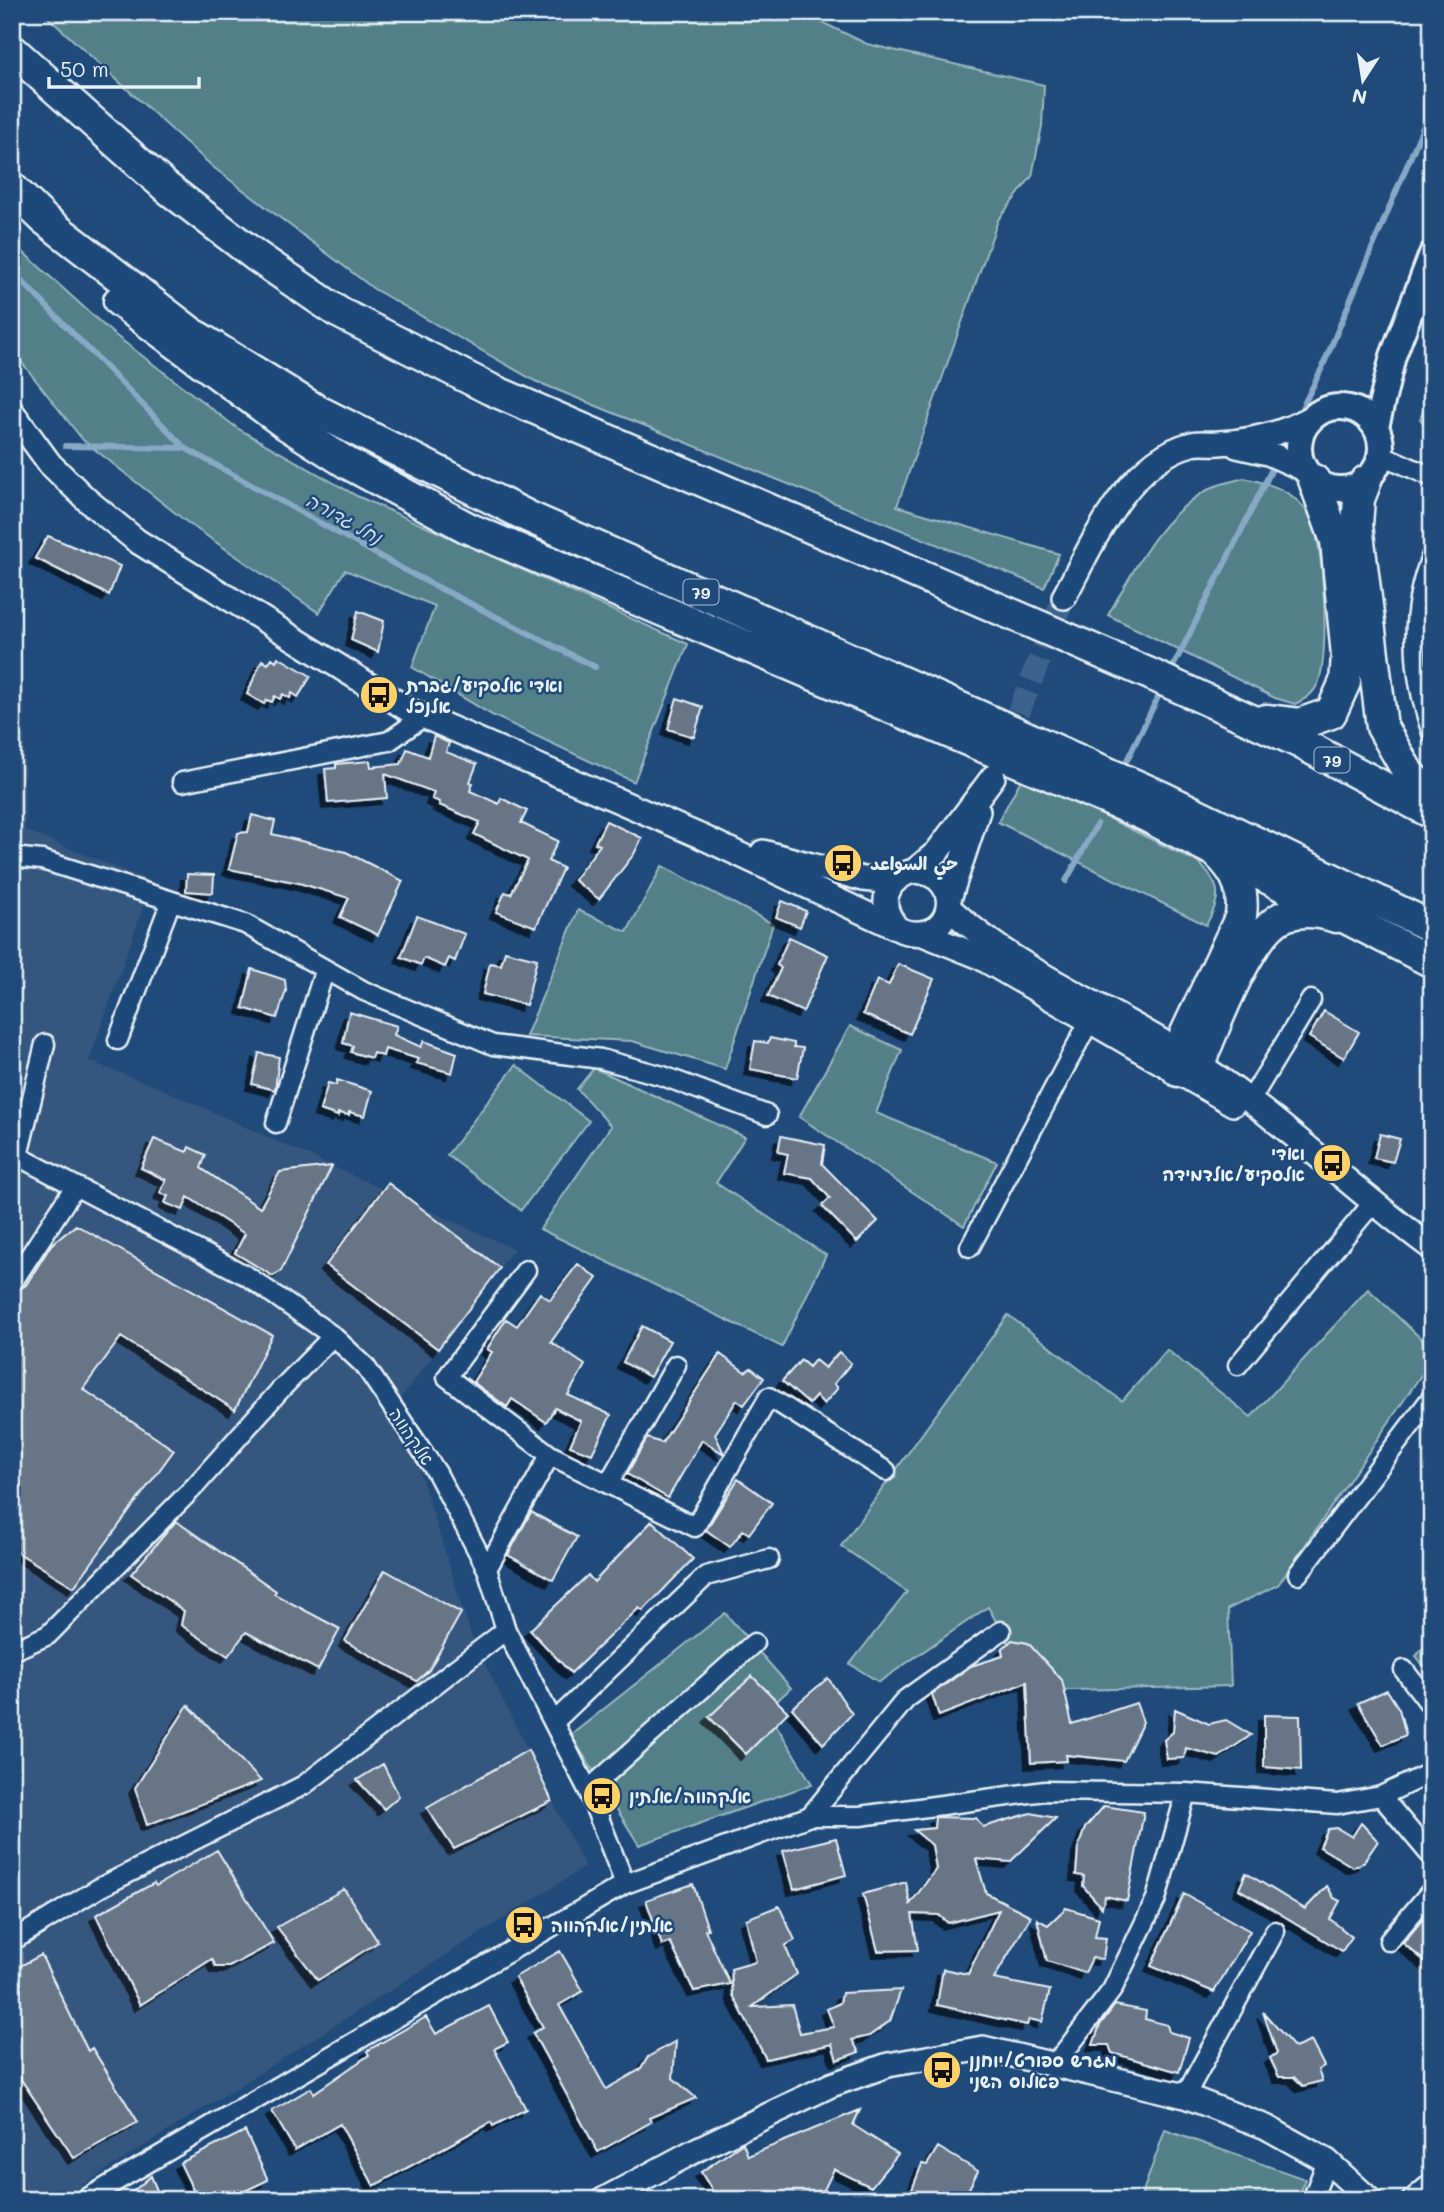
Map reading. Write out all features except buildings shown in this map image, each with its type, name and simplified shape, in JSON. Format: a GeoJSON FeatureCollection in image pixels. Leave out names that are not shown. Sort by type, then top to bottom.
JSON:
{"type":"FeatureCollection","features":[{"type":"Feature","properties":{"kind":"highway","name":"79"},"geometry":{"type":"LineString","coordinates":[[12,50],[166,187],[256,256],[338,312],[490,389],[1238,714],[1432,813]]}},
{"type":"Feature","properties":{"kind":"highway","name":"79"},"geometry":{"type":"LineString","coordinates":[[12,188],[44,219],[193,334],[318,411],[427,468],[529,517],[1162,797],[1432,927]]}},
{"type":"Feature","properties":{"kind":"highway"},"geometry":{"type":"LineString","coordinates":[[44,219],[83,271],[150,327],[284,424],[371,477],[480,534],[1144,815],[1432,962]]}},
{"type":"Feature","properties":{"kind":"highway"},"geometry":{"type":"LineString","coordinates":[[1238,714],[1300,724],[1312,722],[1331,713],[1345,682],[1347,656],[1336,541],[1309,475]]}},
{"type":"Feature","properties":{"kind":"highway"},"geometry":{"type":"LineString","coordinates":[[1366,481],[1359,499],[1357,525],[1382,727],[1409,774],[1432,797]]}},
{"type":"Feature","properties":{"kind":"highway"},"geometry":{"type":"LineString","coordinates":[[1185,1062],[1241,916],[1244,898],[1241,884],[1230,866],[1214,850]]}},
{"type":"Feature","properties":{"kind":"highway"},"geometry":{"type":"LineString","coordinates":[[1185,1062],[1253,947],[1285,916],[1324,912],[1365,926]]}},
{"type":"Feature","properties":{"kind":"main road"},"geometry":{"type":"LineString","coordinates":[[1376,427],[1393,356],[1432,254]]}},
{"type":"Feature","properties":{"kind":"main road"},"geometry":{"type":"LineString","coordinates":[[1327,411],[1360,412],[1376,427],[1381,440],[1382,455],[1373,474],[1366,481],[1340,490],[1309,475],[1300,458],[1301,434],[1327,411],[1363,394],[1393,356]]}},
{"type":"Feature","properties":{"kind":"street"},"geometry":{"type":"LineString","coordinates":[[1064,597],[1109,513],[1128,487],[1168,455],[1192,443],[1220,443],[1291,430],[1327,411]]}},
{"type":"Feature","properties":{"kind":"street"},"geometry":{"type":"LineString","coordinates":[[12,412],[50,464],[87,500],[137,541],[261,620],[423,717],[700,836],[894,924],[903,931],[923,934],[978,956],[1090,1020],[1185,1062],[1308,1149]]}},
{"type":"Feature","properties":{"kind":"street"},"geometry":{"type":"LineString","coordinates":[[1220,443],[1268,453],[1309,475]]}},
{"type":"Feature","properties":{"kind":"street"},"geometry":{"type":"LineString","coordinates":[[1382,455],[1432,477]]}},
{"type":"Feature","properties":{"kind":"street"},"geometry":{"type":"LineString","coordinates":[[1432,555],[1419,601],[1413,654],[1432,733]]}},
{"type":"Feature","properties":{"kind":"street"},"geometry":{"type":"LineString","coordinates":[[182,782],[389,741],[423,717]]}},
{"type":"Feature","properties":{"kind":"street"},"geometry":{"type":"LineString","coordinates":[[700,836],[863,879],[892,882],[914,871],[937,852],[990,782],[940,925],[923,934]]}},
{"type":"Feature","properties":{"kind":"street"},"geometry":{"type":"LineString","coordinates":[[12,857],[42,860],[245,925],[364,991],[493,1045],[601,1059],[663,1076],[767,1115]]}},
{"type":"Feature","properties":{"kind":"street"},"geometry":{"type":"LineString","coordinates":[[914,871],[933,875],[946,889],[949,903],[972,930],[1185,1062],[1251,1099],[1372,1204],[1432,1248]]}},
{"type":"Feature","properties":{"kind":"street"},"geometry":{"type":"LineString","coordinates":[[892,882],[885,899],[886,908],[894,924]]}},
{"type":"Feature","properties":{"kind":"street"},"geometry":{"type":"LineString","coordinates":[[118,1041],[171,901]]}},
{"type":"Feature","properties":{"kind":"street"},"geometry":{"type":"LineString","coordinates":[[276,1123],[325,969]]}},
{"type":"Feature","properties":{"kind":"street"},"geometry":{"type":"LineString","coordinates":[[1251,1099],[1311,1000]]}},
{"type":"Feature","properties":{"kind":"street"},"geometry":{"type":"LineString","coordinates":[[970,1247],[1090,1020]]}},
{"type":"Feature","properties":{"kind":"street"},"geometry":{"type":"LineString","coordinates":[[15,1154],[45,1044]]}},
{"type":"Feature","properties":{"kind":"street","name":"אלקהווה"},"geometry":{"type":"LineString","coordinates":[[15,1154],[74,1188],[247,1276],[333,1336],[365,1366],[437,1473],[487,1569],[506,1630],[587,1790],[625,1884]]}},
{"type":"Feature","properties":{"kind":"street"},"geometry":{"type":"LineString","coordinates":[[12,1283],[74,1188]]}},
{"type":"Feature","properties":{"kind":"street"},"geometry":{"type":"LineString","coordinates":[[1238,1365],[1372,1204]]}},
{"type":"Feature","properties":{"kind":"street"},"geometry":{"type":"LineString","coordinates":[[526,1270],[447,1377],[550,1455],[695,1527],[769,1397],[886,1471]]}},
{"type":"Feature","properties":{"kind":"street"},"geometry":{"type":"LineString","coordinates":[[12,1651],[48,1634],[197,1485],[281,1389],[333,1336]]}},
{"type":"Feature","properties":{"kind":"street"},"geometry":{"type":"LineString","coordinates":[[608,1484],[676,1365]]}},
{"type":"Feature","properties":{"kind":"street"},"geometry":{"type":"LineString","coordinates":[[1298,1574],[1432,1397]]}},
{"type":"Feature","properties":{"kind":"street"},"geometry":{"type":"LineString","coordinates":[[487,1569],[550,1455]]}},
{"type":"Feature","properties":{"kind":"street"},"geometry":{"type":"LineString","coordinates":[[554,1722],[706,1576],[769,1559]]}},
{"type":"Feature","properties":{"kind":"street"},"geometry":{"type":"LineString","coordinates":[[12,1941],[99,1888],[304,1785],[506,1630]]}},
{"type":"Feature","properties":{"kind":"street"},"geometry":{"type":"LineString","coordinates":[[810,1816],[906,1699],[1001,1631]]}},
{"type":"Feature","properties":{"kind":"street"},"geometry":{"type":"LineString","coordinates":[[587,1790],[754,1643]]}},
{"type":"Feature","properties":{"kind":"street"},"geometry":{"type":"LineString","coordinates":[[1404,1670],[1432,1707]]}},
{"type":"Feature","properties":{"kind":"street"},"geometry":{"type":"LineString","coordinates":[[84,2200],[625,1884],[810,1816],[860,1816],[1045,1791],[1186,1793],[1336,1804],[1381,1796],[1432,1772]]}},
{"type":"Feature","properties":{"kind":"street"},"geometry":{"type":"LineString","coordinates":[[1056,2063],[1112,1990],[1156,1899],[1186,1793]]}},
{"type":"Feature","properties":{"kind":"street"},"geometry":{"type":"LineString","coordinates":[[1381,1796],[1432,1857]]}},
{"type":"Feature","properties":{"kind":"street"},"geometry":{"type":"LineString","coordinates":[[1389,1941],[1432,1890]]}},
{"type":"Feature","properties":{"kind":"street"},"geometry":{"type":"LineString","coordinates":[[1185,2096],[1275,1931]]}},
{"type":"Feature","properties":{"kind":"street"},"geometry":{"type":"LineString","coordinates":[[603,2200],[698,2148],[831,2085],[888,2065],[983,2048],[1056,2063],[1185,2096],[1266,2127],[1327,2161],[1370,2200]]}},
{"type":"Feature","properties":{"kind":"street"},"geometry":{"type":"LineString","coordinates":[[1312,2200],[1327,2161]]}},
{"type":"Feature","properties":{"kind":"street"},"geometry":{"type":"LineString","coordinates":[[1411,2200],[1432,2182]]}},
{"type":"Feature","properties":{"kind":"shaded area"},"geometry":{"type":"Polygon","coordinates":[[[12,684],[24,692],[25,830],[152,882],[89,1061],[160,1088],[514,1249],[398,1402],[471,1635],[585,1867],[59,2200],[12,2200],[12,684]]]}},
{"type":"Feature","properties":{"kind":"green space"},"geometry":{"type":"Polygon","coordinates":[[[42,12],[801,12],[867,44],[1044,85],[1042,126],[1032,176],[998,220],[897,506],[1059,554],[1044,588],[535,381],[374,289],[213,167],[42,12]]]}},
{"type":"Feature","properties":{"kind":"green space"},"geometry":{"type":"Polygon","coordinates":[[[12,242],[111,332],[237,428],[357,496],[688,644],[634,782],[492,715],[412,667],[435,606],[345,570],[319,613],[188,523],[83,440],[12,350],[12,242]]]}},
{"type":"Feature","properties":{"kind":"green space"},"geometry":{"type":"Polygon","coordinates":[[[1432,388],[1432,433],[1420,419],[1432,388]]]}},
{"type":"Feature","properties":{"kind":"green space"},"geometry":{"type":"Polygon","coordinates":[[[1244,478],[1274,486],[1291,495],[1305,509],[1316,531],[1324,600],[1322,669],[1314,691],[1295,704],[1275,698],[1108,615],[1164,526],[1195,498],[1213,487],[1244,478]]]}},
{"type":"Feature","properties":{"kind":"green space"},"geometry":{"type":"Polygon","coordinates":[[[1023,776],[1199,863],[1212,878],[1217,892],[1215,907],[1206,925],[998,822],[1023,776]]]}},
{"type":"Feature","properties":{"kind":"green space"},"geometry":{"type":"Polygon","coordinates":[[[662,866],[773,924],[725,1069],[632,1041],[526,1036],[578,910],[627,932],[662,866]]]}},
{"type":"Feature","properties":{"kind":"green space"},"geometry":{"type":"Polygon","coordinates":[[[850,1026],[902,1050],[876,1113],[997,1162],[964,1226],[799,1117],[850,1026]]]}},
{"type":"Feature","properties":{"kind":"green space"},"geometry":{"type":"Polygon","coordinates":[[[516,1065],[589,1121],[521,1210],[447,1155],[516,1065]]]}},
{"type":"Feature","properties":{"kind":"green space"},"geometry":{"type":"Polygon","coordinates":[[[594,1068],[745,1137],[716,1183],[826,1255],[782,1347],[540,1229],[611,1126],[577,1089],[594,1068]]]}},
{"type":"Feature","properties":{"kind":"green space"},"geometry":{"type":"Polygon","coordinates":[[[1368,1289],[1432,1349],[1432,1359],[1278,1585],[1228,1609],[1231,1686],[1035,1691],[988,1607],[879,1682],[850,1664],[907,1592],[841,1546],[1008,1315],[1122,1401],[1167,1350],[1251,1417],[1368,1289]]]}},
{"type":"Feature","properties":{"kind":"green space"},"geometry":{"type":"Polygon","coordinates":[[[725,1613],[791,1688],[767,1710],[812,1784],[639,1845],[571,1735],[725,1613]]]}},
{"type":"Feature","properties":{"kind":"green space"},"geometry":{"type":"Polygon","coordinates":[[[1432,1638],[1432,1676],[1416,1656],[1432,1638]]]}},
{"type":"Feature","properties":{"kind":"green space"},"geometry":{"type":"Polygon","coordinates":[[[1165,2130],[1305,2179],[1298,2200],[1140,2200],[1165,2130]]]}},
{"type":"Feature","properties":{"kind":"waterway"},"geometry":{"type":"LineString","coordinates":[[1298,416],[1322,368],[1432,106]]}},
{"type":"Feature","properties":{"kind":"waterway"},"geometry":{"type":"LineString","coordinates":[[12,271],[185,448]]}},
{"type":"Feature","properties":{"kind":"waterway"},"geometry":{"type":"LineString","coordinates":[[1170,673],[1289,435]]}},
{"type":"Feature","properties":{"kind":"waterway","name":"נחל גדורה"},"geometry":{"type":"LineString","coordinates":[[65,446],[185,448],[412,574],[595,667]]}},
{"type":"Feature","properties":{"kind":"waterway"},"geometry":{"type":"LineString","coordinates":[[1127,760],[1162,689]]}},
{"type":"Feature","properties":{"kind":"waterway"},"geometry":{"type":"LineString","coordinates":[[1066,881],[1097,824]]}},
{"type":"Feature","properties":{"kind":"tunnel"},"geometry":{"type":"LineString","coordinates":[[1006,744],[1064,597]]}},
{"type":"Feature","properties":{"kind":"place","name":"ואדי אלסקיע/גברת אלנכל"},"geometry":{"type":"Point","coordinates":[379,695]}},
{"type":"Feature","properties":{"kind":"place","name":"حي السواعد"},"geometry":{"type":"Point","coordinates":[843,863]}},
{"type":"Feature","properties":{"kind":"place","name":"ואדי אלסקיע/אלדמידה"},"geometry":{"type":"Point","coordinates":[1332,1163]}},
{"type":"Feature","properties":{"kind":"place","name":"אלקהווה/אלתין"},"geometry":{"type":"Point","coordinates":[602,1796]}},
{"type":"Feature","properties":{"kind":"place","name":"אלתין/אלקהווה"},"geometry":{"type":"Point","coordinates":[524,1925]}},
{"type":"Feature","properties":{"kind":"place","name":"מגרש ספורט/יוחנן פאלוס השני"},"geometry":{"type":"Point","coordinates":[942,2070]}}]}
